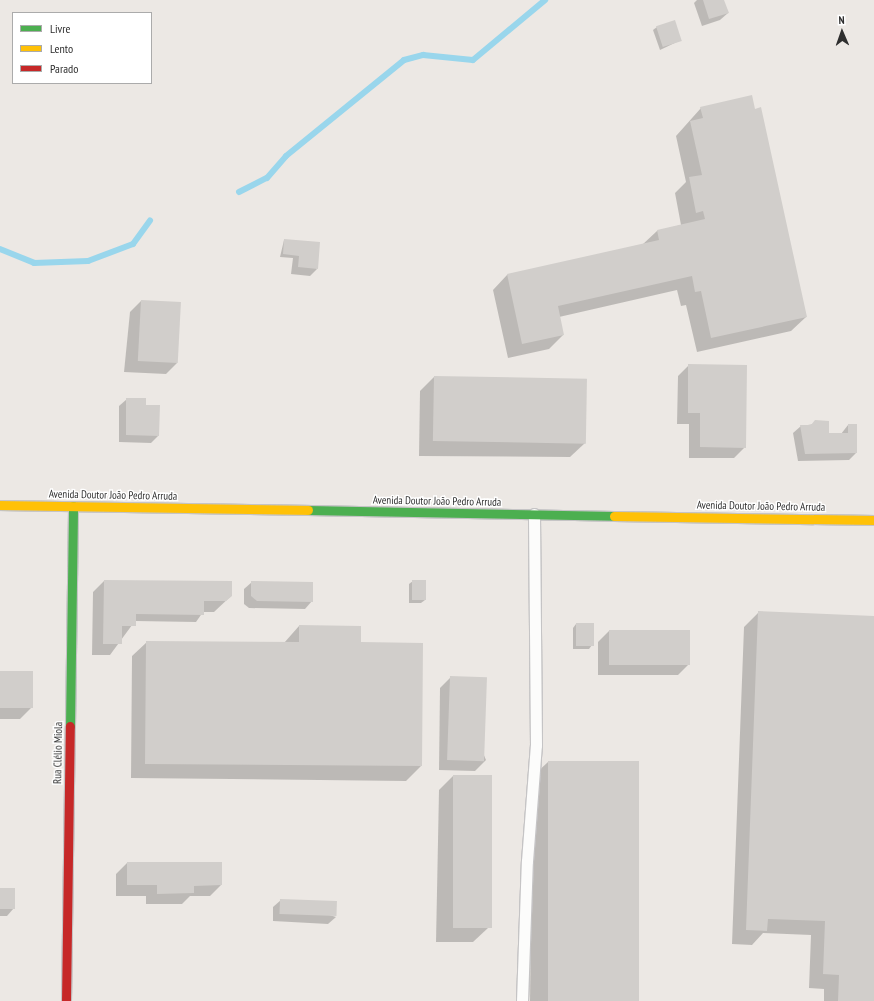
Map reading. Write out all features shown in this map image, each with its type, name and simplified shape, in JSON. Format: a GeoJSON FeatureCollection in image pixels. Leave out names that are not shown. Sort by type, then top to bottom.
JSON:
{"type":"FeatureCollection","features":[{"type":"Feature","properties":{"kind":"main road","name":"Avenida Doutor João Pedro Arruda"},"geometry":{"type":"LineString","coordinates":[[0,505],[874,520]]}},
{"type":"Feature","properties":{"kind":"main road","name":"Rua Clélio Miola"},"geometry":{"type":"LineString","coordinates":[[66,1001],[73,506]]}},
{"type":"Feature","properties":{"kind":"lane"},"geometry":{"type":"LineString","coordinates":[[522,1001],[527,861],[536,745],[534,514]]}},
{"type":"Feature","properties":{"kind":"building"},"geometry":{"type":"Polygon","coordinates":[[[703,0],[724,0],[729,13],[709,19],[703,0]]]}},
{"type":"Feature","properties":{"kind":"building"},"geometry":{"type":"Polygon","coordinates":[[[675,20],[682,41],[663,47],[656,26],[675,20]]]}},
{"type":"Feature","properties":{"kind":"building"},"geometry":{"type":"Polygon","coordinates":[[[752,95],[755,109],[761,107],[807,317],[711,338],[701,291],[695,292],[692,276],[558,306],[564,335],[522,344],[507,274],[659,240],[657,230],[705,219],[703,211],[696,213],[689,177],[702,175],[690,121],[703,118],[700,107],[752,95]]]}},
{"type":"Feature","properties":{"kind":"building"},"geometry":{"type":"Polygon","coordinates":[[[284,239],[320,242],[318,269],[298,267],[299,256],[283,254],[284,239]]]}},
{"type":"Feature","properties":{"kind":"building"},"geometry":{"type":"Polygon","coordinates":[[[141,300],[181,302],[178,363],[138,361],[141,300]]]}},
{"type":"Feature","properties":{"kind":"building"},"geometry":{"type":"Polygon","coordinates":[[[688,364],[747,365],[746,448],[700,447],[700,413],[688,413],[688,364]]]}},
{"type":"Feature","properties":{"kind":"building"},"geometry":{"type":"Polygon","coordinates":[[[434,376],[587,379],[586,444],[433,441],[434,376]]]}},
{"type":"Feature","properties":{"kind":"building"},"geometry":{"type":"Polygon","coordinates":[[[126,398],[146,398],[146,405],[160,405],[159,436],[126,435],[126,398]]]}},
{"type":"Feature","properties":{"kind":"building"},"geometry":{"type":"Polygon","coordinates":[[[815,420],[829,421],[829,433],[848,433],[848,424],[857,424],[857,453],[805,454],[800,425],[811,425],[815,420]]]}},
{"type":"Feature","properties":{"kind":"building"},"geometry":{"type":"Polygon","coordinates":[[[104,580],[232,581],[232,596],[226,601],[204,601],[204,615],[136,614],[136,626],[122,626],[122,644],[103,644],[104,580]]]}},
{"type":"Feature","properties":{"kind":"building"},"geometry":{"type":"Polygon","coordinates":[[[412,580],[426,580],[426,600],[412,600],[412,580]]]}},
{"type":"Feature","properties":{"kind":"building"},"geometry":{"type":"Polygon","coordinates":[[[251,581],[313,582],[313,602],[257,601],[251,596],[251,581]]]}},
{"type":"Feature","properties":{"kind":"building"},"geometry":{"type":"Polygon","coordinates":[[[758,611],[874,616],[874,1001],[838,1001],[839,975],[823,974],[825,921],[768,919],[767,931],[746,930],[758,611]]]}},
{"type":"Feature","properties":{"kind":"building"},"geometry":{"type":"Polygon","coordinates":[[[576,623],[594,623],[594,646],[576,646],[576,623]]]}},
{"type":"Feature","properties":{"kind":"building"},"geometry":{"type":"Polygon","coordinates":[[[299,625],[361,626],[361,642],[423,643],[422,766],[145,764],[146,641],[299,642],[299,625]]]}},
{"type":"Feature","properties":{"kind":"building"},"geometry":{"type":"Polygon","coordinates":[[[609,630],[690,630],[690,665],[609,665],[609,630]]]}},
{"type":"Feature","properties":{"kind":"building"},"geometry":{"type":"Polygon","coordinates":[[[0,671],[33,671],[33,708],[0,708],[0,671]]]}},
{"type":"Feature","properties":{"kind":"building"},"geometry":{"type":"Polygon","coordinates":[[[450,676],[487,677],[484,761],[447,760],[450,676]]]}},
{"type":"Feature","properties":{"kind":"building"},"geometry":{"type":"Polygon","coordinates":[[[548,761],[639,761],[639,1001],[548,1001],[548,761]]]}},
{"type":"Feature","properties":{"kind":"building"},"geometry":{"type":"Polygon","coordinates":[[[453,775],[492,775],[492,928],[453,928],[453,775]]]}},
{"type":"Feature","properties":{"kind":"building"},"geometry":{"type":"Polygon","coordinates":[[[127,862],[222,862],[222,885],[194,886],[194,893],[157,894],[157,885],[127,885],[127,862]]]}},
{"type":"Feature","properties":{"kind":"building"},"geometry":{"type":"Polygon","coordinates":[[[0,888],[15,888],[15,909],[0,909],[0,888]]]}},
{"type":"Feature","properties":{"kind":"building"},"geometry":{"type":"Polygon","coordinates":[[[280,899],[337,901],[336,916],[279,914],[280,899]]]}},
{"type":"Feature","properties":{"kind":"waterway"},"geometry":{"type":"LineString","coordinates":[[239,192],[267,178],[286,156],[404,60],[423,55],[473,60],[545,0]]}},
{"type":"Feature","properties":{"kind":"waterway"},"geometry":{"type":"LineString","coordinates":[[0,249],[34,263],[88,261],[133,244],[150,221]]}},
{"type":"Feature","properties":{"kind":"traffic: fast"},"geometry":{"type":"LineString","coordinates":[[70,726],[73,506]]}},
{"type":"Feature","properties":{"kind":"traffic: fast"},"geometry":{"type":"LineString","coordinates":[[308,510],[614,516]]}},
{"type":"Feature","properties":{"kind":"traffic: slow"},"geometry":{"type":"LineString","coordinates":[[0,505],[308,510]]}},
{"type":"Feature","properties":{"kind":"traffic: slow"},"geometry":{"type":"LineString","coordinates":[[614,516],[874,520]]}},
{"type":"Feature","properties":{"kind":"traffic: jam"},"geometry":{"type":"LineString","coordinates":[[66,1001],[70,726]]}}]}
